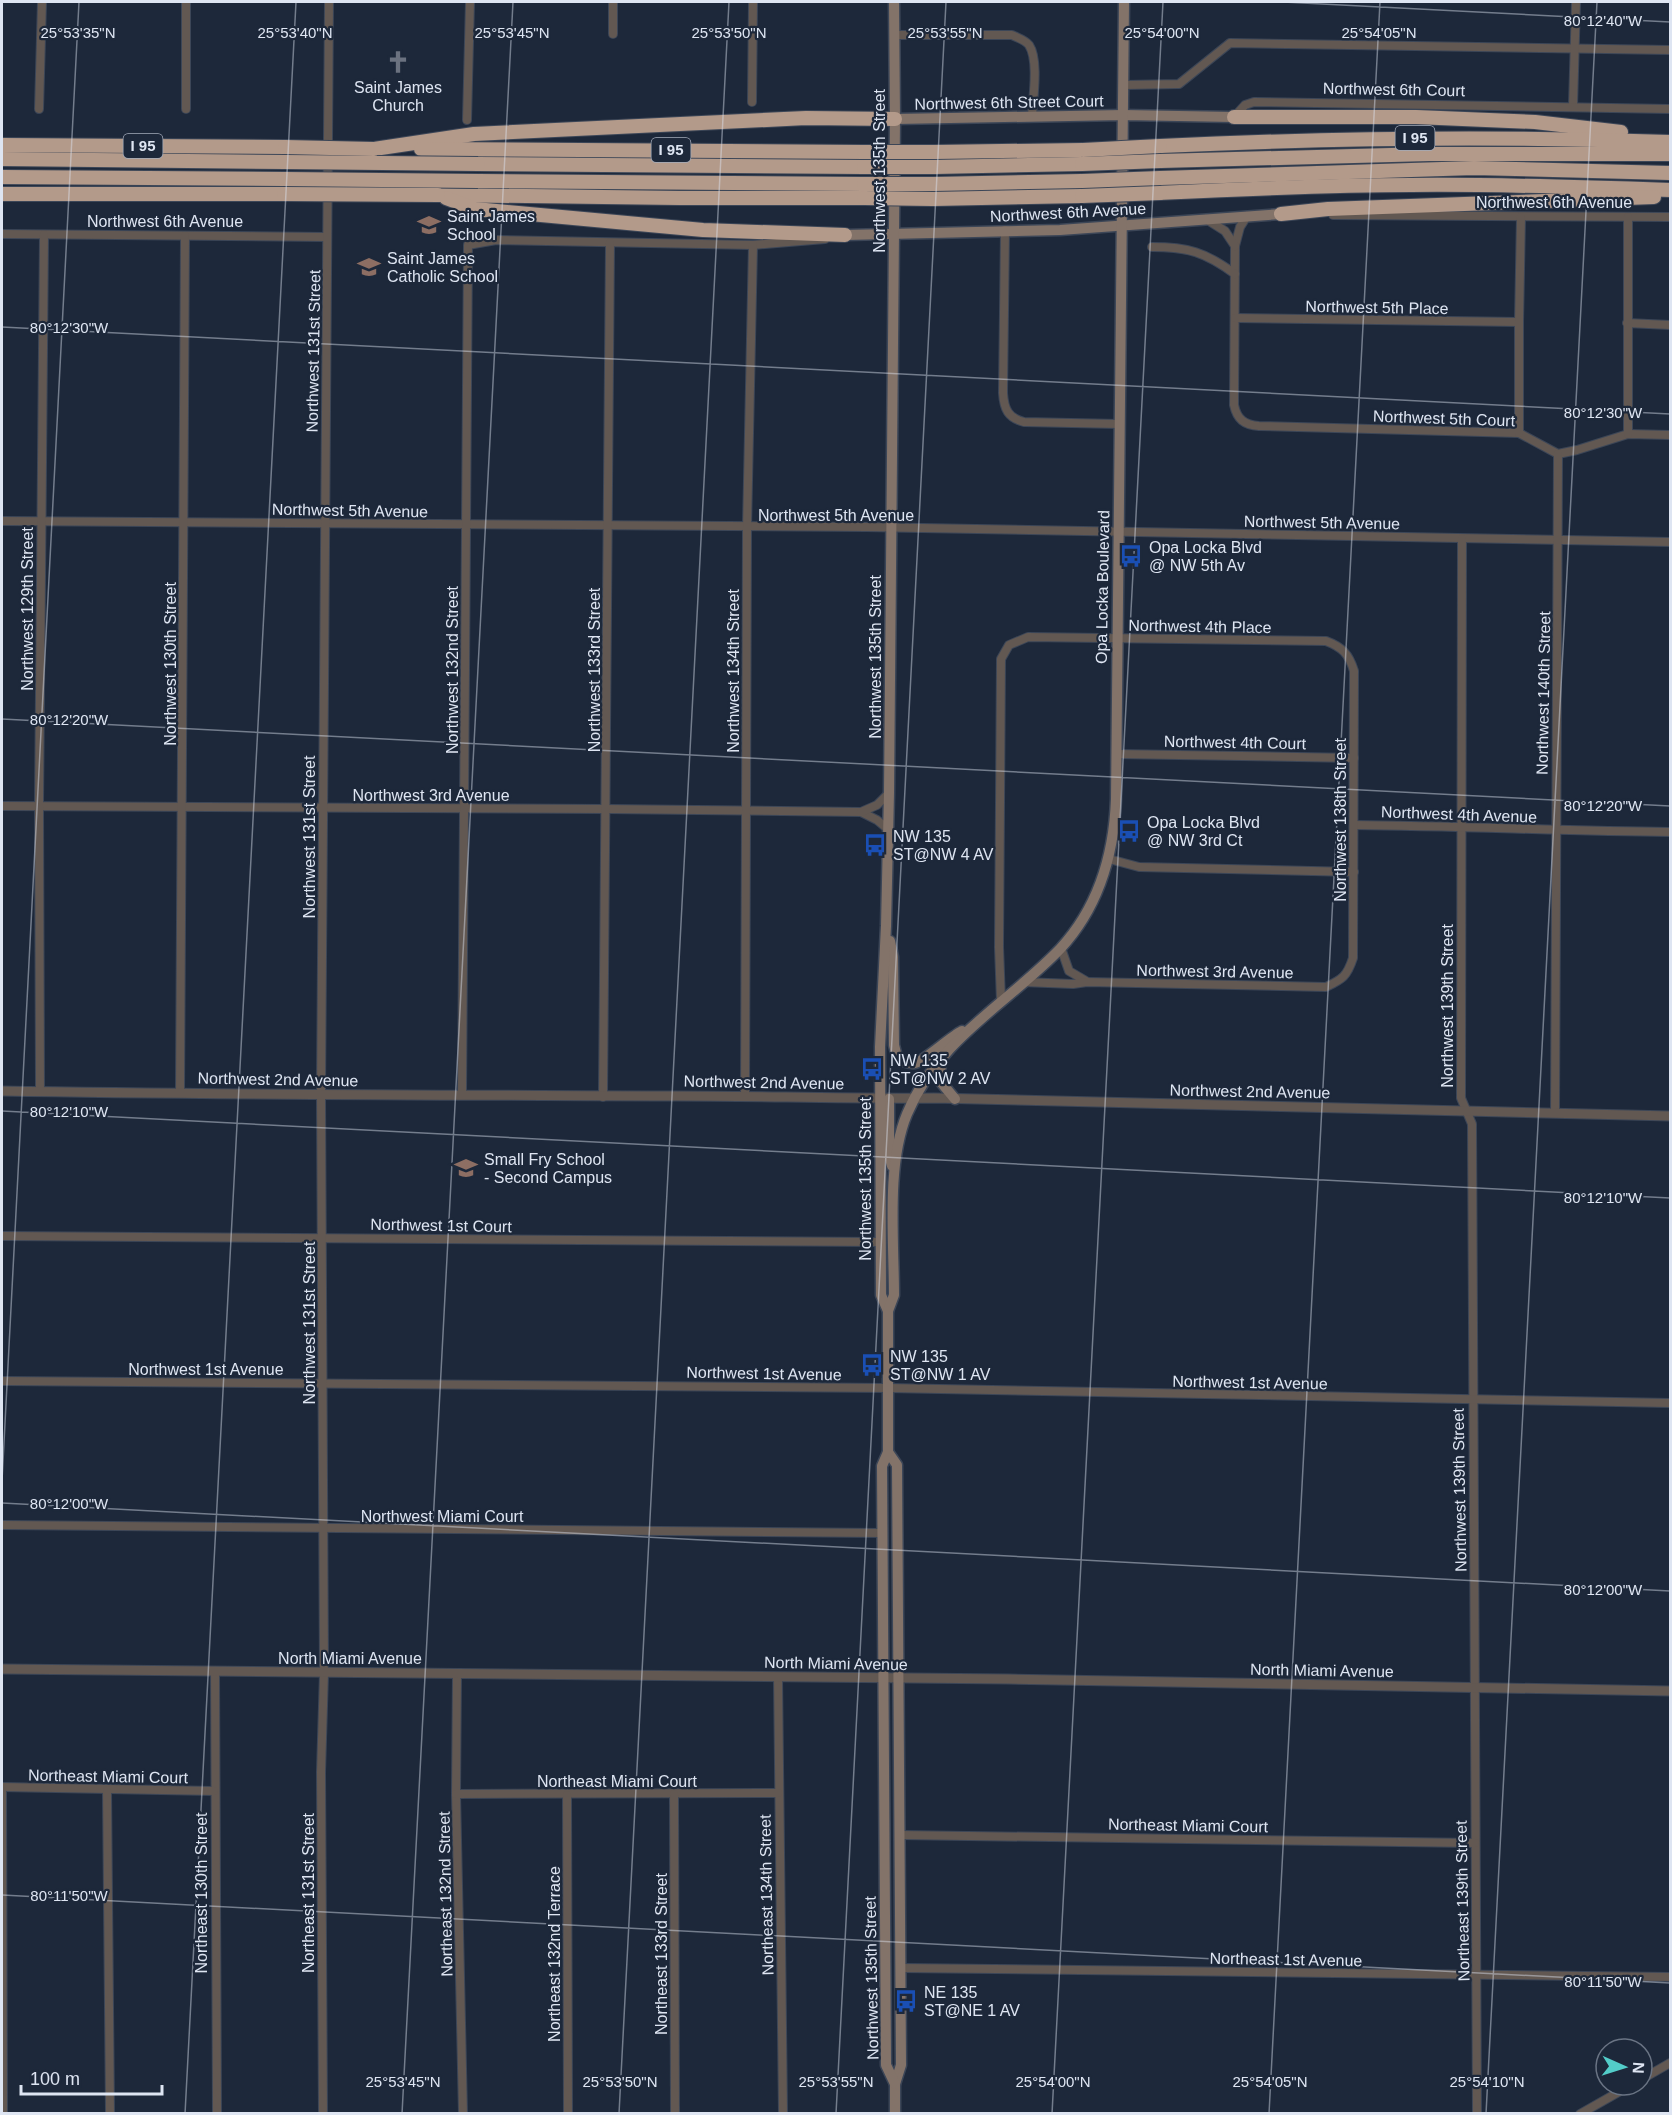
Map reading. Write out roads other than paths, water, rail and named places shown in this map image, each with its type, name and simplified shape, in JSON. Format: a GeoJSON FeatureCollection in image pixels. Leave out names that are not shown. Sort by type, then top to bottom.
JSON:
{"type":"FeatureCollection","features":[{"type":"Feature","properties":{"kind":"highway"},"geometry":{"type":"LineString","coordinates":[[1234,117],[1416,117],[1535,122],[1671,140]]}},
{"type":"Feature","properties":{"kind":"highway"},"geometry":{"type":"LineString","coordinates":[[374,148],[474,134],[806,118],[896,118]]}},
{"type":"Feature","properties":{"kind":"highway","name":"I 95"},"geometry":{"type":"LineString","coordinates":[[2,145],[933,152],[1083,150],[1398,138],[1671,140]]}},
{"type":"Feature","properties":{"kind":"highway"},"geometry":{"type":"LineString","coordinates":[[2,159],[933,167],[1440,154],[1671,154]]}},
{"type":"Feature","properties":{"kind":"highway"},"geometry":{"type":"LineString","coordinates":[[2,177],[933,184],[1474,168],[1671,172]]}},
{"type":"Feature","properties":{"kind":"highway"},"geometry":{"type":"LineString","coordinates":[[476,202],[933,199],[1082,196],[1314,186],[1410,185],[1513,185],[1671,190]]}},
{"type":"Feature","properties":{"kind":"highway"},"geometry":{"type":"LineString","coordinates":[[3,195],[438,195],[476,202],[703,230],[845,235]]}},
{"type":"Feature","properties":{"kind":"highway"},"geometry":{"type":"LineString","coordinates":[[1281,214],[1328,209],[1671,196]]}},
{"type":"Feature","properties":{"kind":"main road","name":"Northwest 135th Street"},"geometry":{"type":"LineString","coordinates":[[888,1311],[881,1295],[884,1099],[880,1047],[890,793],[896,118],[894,2]]}},
{"type":"Feature","properties":{"kind":"main road","name":"Opa Locka Boulevard"},"geometry":{"type":"LineString","coordinates":[[915,1098],[941,1059],[973,1024],[1061,948],[1090,906],[1109,859],[1115,813],[1124,2]]}},
{"type":"Feature","properties":{"kind":"main road","name":"Northwest 6th Street Court"},"geometry":{"type":"LineString","coordinates":[[896,118],[1123,115]]}},
{"type":"Feature","properties":{"kind":"main road"},"geometry":{"type":"LineString","coordinates":[[1123,115],[1234,117]]}},
{"type":"Feature","properties":{"kind":"main road","name":"Northwest 6th Avenue"},"geometry":{"type":"LineString","coordinates":[[845,235],[1060,230],[1281,214]]}},
{"type":"Feature","properties":{"kind":"main road"},"geometry":{"type":"LineString","coordinates":[[886,926],[893,957],[894,1045],[897,1057],[909,1063],[920,1061],[949,1038],[973,1024]]}},
{"type":"Feature","properties":{"kind":"main road"},"geometry":{"type":"LineString","coordinates":[[941,1059],[940,1081],[955,1099]]}},
{"type":"Feature","properties":{"kind":"main road","name":"Northwest 135th Street"},"geometry":{"type":"LineString","coordinates":[[895,2084],[886,2065],[882,1466],[888,1452],[888,1311],[894,1295],[894,1175],[902,1128],[915,1098]]}},
{"type":"Feature","properties":{"kind":"main road"},"geometry":{"type":"LineString","coordinates":[[884,1099],[889,1155],[894,1175]]}},
{"type":"Feature","properties":{"kind":"main road","name":"Northwest 135th Street"},"geometry":{"type":"LineString","coordinates":[[888,1452],[897,1465],[901,2065],[895,2084]]}},
{"type":"Feature","properties":{"kind":"main road"},"geometry":{"type":"LineString","coordinates":[[883,1533],[890,1538],[891,1577],[898,1592]]}},
{"type":"Feature","properties":{"kind":"main road"},"geometry":{"type":"LineString","coordinates":[[895,2084],[895,2114]]}},
{"type":"Feature","properties":{"kind":"street"},"geometry":{"type":"LineString","coordinates":[[39,109],[42,2]]}},
{"type":"Feature","properties":{"kind":"street"},"geometry":{"type":"LineString","coordinates":[[186,2],[186,109]]}},
{"type":"Feature","properties":{"kind":"street","name":"Northwest 131st Street"},"geometry":{"type":"LineString","coordinates":[[324,1673],[321,1094],[329,2]]}},
{"type":"Feature","properties":{"kind":"street"},"geometry":{"type":"LineString","coordinates":[[467,120],[470,2]]}},
{"type":"Feature","properties":{"kind":"street"},"geometry":{"type":"LineString","coordinates":[[613,2],[614,34]]}},
{"type":"Feature","properties":{"kind":"street"},"geometry":{"type":"LineString","coordinates":[[752,102],[753,2]]}},
{"type":"Feature","properties":{"kind":"street"},"geometry":{"type":"LineString","coordinates":[[1573,106],[1576,2]]}},
{"type":"Feature","properties":{"kind":"street"},"geometry":{"type":"LineString","coordinates":[[894,35],[1012,35],[1024,40],[1034,59],[1032,116]]}},
{"type":"Feature","properties":{"kind":"street"},"geometry":{"type":"LineString","coordinates":[[1124,85],[1179,84],[1230,43],[1671,50]]}},
{"type":"Feature","properties":{"kind":"street","name":"Northwest 6th Court"},"geometry":{"type":"LineString","coordinates":[[1234,117],[1245,105],[1254,102],[1573,106],[1671,110]]}},
{"type":"Feature","properties":{"kind":"street","name":"Northwest 6th Avenue"},"geometry":{"type":"LineString","coordinates":[[1281,214],[1671,217]]}},
{"type":"Feature","properties":{"kind":"street"},"geometry":{"type":"LineString","coordinates":[[1235,318],[1235,246],[1240,226],[1247,216]]}},
{"type":"Feature","properties":{"kind":"street"},"geometry":{"type":"LineString","coordinates":[[1519,433],[1521,217]]}},
{"type":"Feature","properties":{"kind":"street"},"geometry":{"type":"LineString","coordinates":[[1628,217],[1628,434]]}},
{"type":"Feature","properties":{"kind":"street"},"geometry":{"type":"LineString","coordinates":[[1206,219],[1225,231],[1235,246]]}},
{"type":"Feature","properties":{"kind":"street"},"geometry":{"type":"LineString","coordinates":[[1005,230],[1003,393],[1005,408],[1011,417],[1029,422],[1119,424]]}},
{"type":"Feature","properties":{"kind":"street","name":"Northwest 6th Avenue"},"geometry":{"type":"LineString","coordinates":[[2,234],[327,237]]}},
{"type":"Feature","properties":{"kind":"street","name":"Northwest 129th Street"},"geometry":{"type":"LineString","coordinates":[[40,1092],[39,806],[44,235]]}},
{"type":"Feature","properties":{"kind":"street","name":"Northwest 6th Avenue"},"geometry":{"type":"LineString","coordinates":[[468,245],[496,240],[753,246],[819,240],[845,235]]}},
{"type":"Feature","properties":{"kind":"street","name":"Northwest 130th Street"},"geometry":{"type":"LineString","coordinates":[[180,1093],[184,806],[186,236]]}},
{"type":"Feature","properties":{"kind":"street","name":"Northwest 133rd Street"},"geometry":{"type":"LineString","coordinates":[[603,1097],[610,243]]}},
{"type":"Feature","properties":{"kind":"street","name":"Northwest 132nd Street"},"geometry":{"type":"LineString","coordinates":[[462,1095],[468,245]]}},
{"type":"Feature","properties":{"kind":"street","name":"Northwest 134th Street"},"geometry":{"type":"LineString","coordinates":[[745,1096],[747,528],[753,246]]}},
{"type":"Feature","properties":{"kind":"street"},"geometry":{"type":"LineString","coordinates":[[1152,247],[1194,250],[1235,274]]}},
{"type":"Feature","properties":{"kind":"street","name":"Northwest 5th Place"},"geometry":{"type":"LineString","coordinates":[[1235,318],[1519,322]]}},
{"type":"Feature","properties":{"kind":"street","name":"Northwest 5th Court"},"geometry":{"type":"LineString","coordinates":[[1235,318],[1234,405],[1236,415],[1244,423],[1259,426],[1519,433],[1558,454]]}},
{"type":"Feature","properties":{"kind":"street"},"geometry":{"type":"LineString","coordinates":[[1627,323],[1671,325]]}},
{"type":"Feature","properties":{"kind":"street"},"geometry":{"type":"LineString","coordinates":[[1558,454],[1628,434],[1671,435]]}},
{"type":"Feature","properties":{"kind":"street","name":"Northwest 140th Street"},"geometry":{"type":"LineString","coordinates":[[1555,1113],[1558,454]]}},
{"type":"Feature","properties":{"kind":"street","name":"Northwest 5th Avenue"},"geometry":{"type":"LineString","coordinates":[[2,521],[891,528],[1671,542]]}},
{"type":"Feature","properties":{"kind":"street","name":"Northwest 139th Street"},"geometry":{"type":"LineString","coordinates":[[1462,539],[1461,1098],[1472,1124],[1474,1687]]}},
{"type":"Feature","properties":{"kind":"street","name":"Northwest 4th Place"},"geometry":{"type":"LineString","coordinates":[[1001,1001],[999,947],[1001,659],[1010,645],[1028,637],[1326,642],[1342,649],[1350,657]]}},
{"type":"Feature","properties":{"kind":"street","name":"Northwest 138th Street"},"geometry":{"type":"LineString","coordinates":[[1341,981],[1348,972],[1353,958],[1354,671],[1350,657]]}},
{"type":"Feature","properties":{"kind":"street","name":"Northwest 4th Court"},"geometry":{"type":"LineString","coordinates":[[1116,754],[1354,758]]}},
{"type":"Feature","properties":{"kind":"street"},"geometry":{"type":"LineString","coordinates":[[861,812],[877,805],[890,793]]}},
{"type":"Feature","properties":{"kind":"street","name":"Northwest 3rd Avenue"},"geometry":{"type":"LineString","coordinates":[[2,806],[861,812]]}},
{"type":"Feature","properties":{"kind":"street"},"geometry":{"type":"LineString","coordinates":[[861,812],[877,820],[889,830]]}},
{"type":"Feature","properties":{"kind":"street","name":"Northwest 4th Avenue"},"geometry":{"type":"LineString","coordinates":[[1354,825],[1671,832]]}},
{"type":"Feature","properties":{"kind":"street"},"geometry":{"type":"LineString","coordinates":[[1109,859],[1139,867],[1354,872]]}},
{"type":"Feature","properties":{"kind":"street"},"geometry":{"type":"LineString","coordinates":[[1061,948],[1069,971],[1087,981]]}},
{"type":"Feature","properties":{"kind":"street","name":"Northwest 3rd Avenue"},"geometry":{"type":"LineString","coordinates":[[1023,982],[1073,984],[1087,981],[1326,987],[1341,981]]}},
{"type":"Feature","properties":{"kind":"street","name":"Northwest 2nd Avenue"},"geometry":{"type":"LineString","coordinates":[[2,1091],[915,1098],[1671,1116]]}},
{"type":"Feature","properties":{"kind":"street","name":"Northwest 1st Court"},"geometry":{"type":"LineString","coordinates":[[2,1236],[881,1242]]}},
{"type":"Feature","properties":{"kind":"street","name":"Northwest 1st Avenue"},"geometry":{"type":"LineString","coordinates":[[2,1381],[888,1388],[1671,1403]]}},
{"type":"Feature","properties":{"kind":"street","name":"Northwest Miami Court"},"geometry":{"type":"LineString","coordinates":[[2,1525],[883,1533]]}},
{"type":"Feature","properties":{"kind":"street","name":"North Miami Avenue"},"geometry":{"type":"LineString","coordinates":[[2,1669],[1671,1690]]}},
{"type":"Feature","properties":{"kind":"street","name":"Northeast 130th Street"},"geometry":{"type":"LineString","coordinates":[[215,1671],[217,2114]]}},
{"type":"Feature","properties":{"kind":"street","name":"Northeast 131st Street"},"geometry":{"type":"LineString","coordinates":[[323,2114],[321,1772],[324,1673]]}},
{"type":"Feature","properties":{"kind":"street","name":"Northeast 132nd Street"},"geometry":{"type":"LineString","coordinates":[[457,1673],[456,1794],[463,2114]]}},
{"type":"Feature","properties":{"kind":"street","name":"Northeast 134th Street"},"geometry":{"type":"LineString","coordinates":[[778,1677],[783,2114]]}},
{"type":"Feature","properties":{"kind":"street","name":"Northeast 139th Street"},"geometry":{"type":"LineString","coordinates":[[1474,1687],[1477,2114]]}},
{"type":"Feature","properties":{"kind":"street"},"geometry":{"type":"LineString","coordinates":[[2,1787],[3,2114]]}},
{"type":"Feature","properties":{"kind":"street","name":"Northeast Miami Court"},"geometry":{"type":"LineString","coordinates":[[2,1787],[214,1791]]}},
{"type":"Feature","properties":{"kind":"street"},"geometry":{"type":"LineString","coordinates":[[106,1790],[110,2114]]}},
{"type":"Feature","properties":{"kind":"street","name":"Northeast Miami Court"},"geometry":{"type":"LineString","coordinates":[[456,1794],[778,1793]]}},
{"type":"Feature","properties":{"kind":"street","name":"Northeast 133rd Street"},"geometry":{"type":"LineString","coordinates":[[674,1794],[675,2114]]}},
{"type":"Feature","properties":{"kind":"street","name":"Northeast 132nd Terrace"},"geometry":{"type":"LineString","coordinates":[[567,1795],[568,2114]]}},
{"type":"Feature","properties":{"kind":"street","name":"Northeast Miami Court"},"geometry":{"type":"LineString","coordinates":[[900,1835],[1475,1843]]}},
{"type":"Feature","properties":{"kind":"street","name":"Northeast 1st Avenue"},"geometry":{"type":"LineString","coordinates":[[901,1968],[1671,1977]]}},
{"type":"Feature","properties":{"kind":"street"},"geometry":{"type":"LineString","coordinates":[[1654,2072],[1671,2063]]}},
{"type":"Feature","properties":{"kind":"street"},"geometry":{"type":"LineString","coordinates":[[1580,2114],[1610,2097]]}},
{"type":"Feature","properties":{"kind":"place","name":"Saint James Church"},"geometry":{"type":"Point","coordinates":[398,62]}},
{"type":"Feature","properties":{"kind":"place","name":"Saint James School"},"geometry":{"type":"Point","coordinates":[429,225]}},
{"type":"Feature","properties":{"kind":"place","name":"Saint James Catholic School"},"geometry":{"type":"Point","coordinates":[369,267]}},
{"type":"Feature","properties":{"kind":"place","name":"Opa Locka Blvd @ NW 5th Av"},"geometry":{"type":"Point","coordinates":[1131,556]}},
{"type":"Feature","properties":{"kind":"place","name":"Opa Locka Blvd @ NW 3rd Ct"},"geometry":{"type":"Point","coordinates":[1129,831]}},
{"type":"Feature","properties":{"kind":"place","name":"NW 135 ST@NW 4 AV"},"geometry":{"type":"Point","coordinates":[875,845]}},
{"type":"Feature","properties":{"kind":"place","name":"NW 135 ST@NW 2 AV"},"geometry":{"type":"Point","coordinates":[872,1069]}},
{"type":"Feature","properties":{"kind":"place","name":"Small Fry School - Second Campus"},"geometry":{"type":"Point","coordinates":[466,1168]}},
{"type":"Feature","properties":{"kind":"place","name":"NW 135 ST@NW 1 AV"},"geometry":{"type":"Point","coordinates":[872,1365]}},
{"type":"Feature","properties":{"kind":"place","name":"NE 135 ST@NE 1 AV"},"geometry":{"type":"Point","coordinates":[906,2001]}}]}
